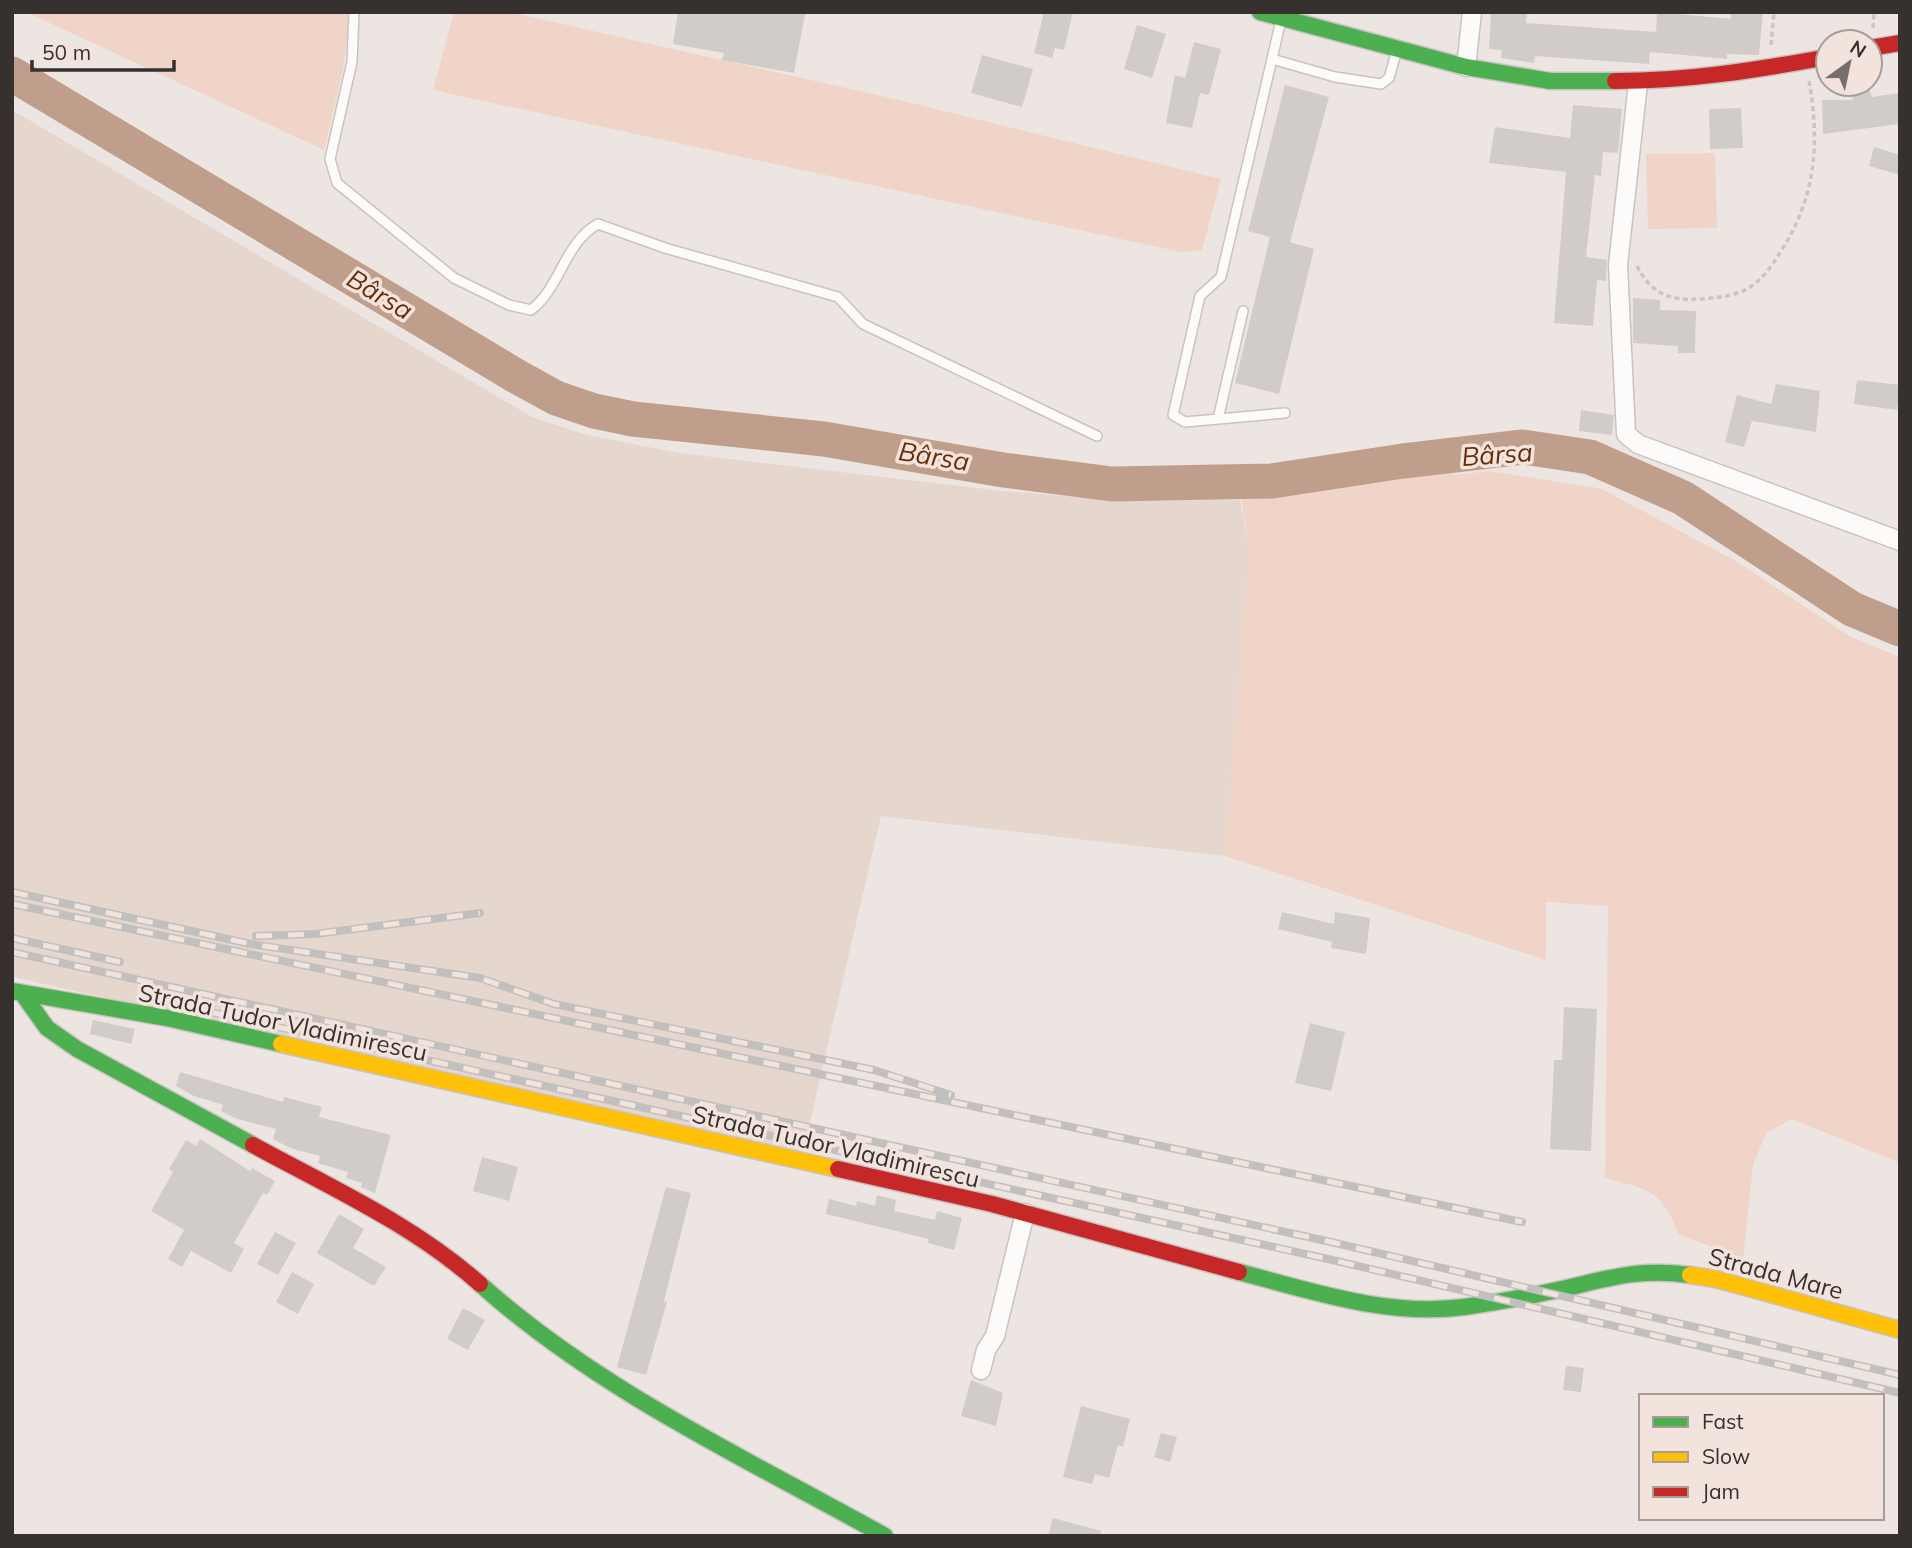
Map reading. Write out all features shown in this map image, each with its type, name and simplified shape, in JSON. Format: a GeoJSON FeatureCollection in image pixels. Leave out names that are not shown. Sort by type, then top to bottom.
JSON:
{"type":"FeatureCollection","features":[{"type":"Feature","properties":{"kind":"main road"},"geometry":{"type":"LineString","coordinates":[[1260,12],[1466,66],[1550,81],[1638,83],[1706,78],[1814,60]]}},
{"type":"Feature","properties":{"kind":"main road","name":"Strada Tudor Vladimirescu"},"geometry":{"type":"LineString","coordinates":[[17,992],[167,1018],[352,1058],[1025,1213],[1265,1281],[1339,1299],[1427,1310],[1463,1307],[1638,1271]]}},
{"type":"Feature","properties":{"kind":"main road","name":"Strada Tudor Vladimirescu"},"geometry":{"type":"LineString","coordinates":[[17,992],[47,1028],[77,1049],[389,1219],[459,1265],[517,1317],[579,1362],[885,1536]]}},
{"type":"Feature","properties":{"kind":"main road","name":"Strada Mare"},"geometry":{"type":"LineString","coordinates":[[1638,1271],[1684,1273],[1716,1279],[1900,1330]]}},
{"type":"Feature","properties":{"kind":"street"},"geometry":{"type":"LineString","coordinates":[[1466,66],[1472,12]]}},
{"type":"Feature","properties":{"kind":"street"},"geometry":{"type":"LineString","coordinates":[[1638,83],[1618,265],[1626,434],[1637,444],[1900,541]]}},
{"type":"Feature","properties":{"kind":"street"},"geometry":{"type":"LineString","coordinates":[[981,1370],[986,1349],[995,1336],[1025,1213]]}},
{"type":"Feature","properties":{"kind":"lane"},"geometry":{"type":"LineString","coordinates":[[354,12],[352,62],[330,159],[337,183],[454,278],[509,305],[531,310],[545,299],[577,241],[585,231],[598,224],[666,248],[838,297],[863,324],[1097,436]]}},
{"type":"Feature","properties":{"kind":"lane"},"geometry":{"type":"LineString","coordinates":[[1281,18],[1221,277],[1200,296],[1173,409],[1177,420],[1185,422],[1285,413]]}},
{"type":"Feature","properties":{"kind":"lane"},"geometry":{"type":"LineString","coordinates":[[1272,60],[1372,85],[1389,78],[1398,48]]}},
{"type":"Feature","properties":{"kind":"lane"},"geometry":{"type":"LineString","coordinates":[[1218,419],[1243,311]]}},
{"type":"Feature","properties":{"kind":"path"},"geometry":{"type":"LineString","coordinates":[[1769,68],[1774,12]]}},
{"type":"Feature","properties":{"kind":"path"},"geometry":{"type":"LineString","coordinates":[[1636,264],[1646,284],[1658,294],[1685,300],[1724,297],[1747,289],[1769,270],[1799,217],[1813,178],[1816,140],[1806,61]]}},
{"type":"Feature","properties":{"kind":"shaded area"},"geometry":{"type":"Polygon","coordinates":[[[26,12],[358,12],[349,23],[343,69],[324,150],[26,12]]]}},
{"type":"Feature","properties":{"kind":"shaded area"},"geometry":{"type":"Polygon","coordinates":[[[454,12],[509,12],[899,100],[1221,179],[1202,250],[1181,252],[433,90],[454,12]]]}},
{"type":"Feature","properties":{"kind":"shaded area"},"geometry":{"type":"Polygon","coordinates":[[[12,110],[532,417],[587,435],[679,453],[1002,491],[1134,501],[1240,500],[1249,549],[1225,856],[881,816],[803,1152],[12,977],[12,110]]]}},
{"type":"Feature","properties":{"kind":"shaded area"},"geometry":{"type":"Polygon","coordinates":[[[1715,153],[1717,228],[1648,229],[1646,154],[1715,153]]]}},
{"type":"Feature","properties":{"kind":"shaded area"},"geometry":{"type":"Polygon","coordinates":[[[1453,437],[1452,475],[1489,471],[1602,489],[1734,560],[1851,637],[1900,657],[1900,1163],[1792,1119],[1766,1133],[1753,1165],[1743,1259],[1678,1234],[1659,1200],[1642,1189],[1605,1178],[1608,906],[1546,902],[1546,960],[1225,856],[1249,549],[1237,470],[1453,437]]]}},
{"type":"Feature","properties":{"kind":"building"},"geometry":{"type":"Polygon","coordinates":[[[678,12],[805,14],[794,73],[722,60],[724,53],[673,44],[678,12]]]}},
{"type":"Feature","properties":{"kind":"building"},"geometry":{"type":"Polygon","coordinates":[[[1044,12],[1073,12],[1064,50],[1055,48],[1052,58],[1034,53],[1044,12]]]}},
{"type":"Feature","properties":{"kind":"building"},"geometry":{"type":"Polygon","coordinates":[[[1491,12],[1527,12],[1526,23],[1656,32],[1657,12],[1731,19],[1731,12],[1763,12],[1759,55],[1727,54],[1727,59],[1650,52],[1649,64],[1535,56],[1534,63],[1501,58],[1502,50],[1489,49],[1491,12]]]}},
{"type":"Feature","properties":{"kind":"building"},"geometry":{"type":"Polygon","coordinates":[[[1137,25],[1166,34],[1152,78],[1124,69],[1137,25]]]}},
{"type":"Feature","properties":{"kind":"building"},"geometry":{"type":"Polygon","coordinates":[[[1194,42],[1221,49],[1209,95],[1200,93],[1192,128],[1166,123],[1175,75],[1185,78],[1194,42]]]}},
{"type":"Feature","properties":{"kind":"building"},"geometry":{"type":"Polygon","coordinates":[[[982,55],[1033,69],[1022,107],[971,93],[982,55]]]}},
{"type":"Feature","properties":{"kind":"building"},"geometry":{"type":"Polygon","coordinates":[[[1285,85],[1329,97],[1290,242],[1314,249],[1279,394],[1235,383],[1270,237],[1248,231],[1285,85]]]}},
{"type":"Feature","properties":{"kind":"building"},"geometry":{"type":"Polygon","coordinates":[[[1900,93],[1900,124],[1823,134],[1822,100],[1884,98],[1884,95],[1900,93]]]}},
{"type":"Feature","properties":{"kind":"building"},"geometry":{"type":"Polygon","coordinates":[[[1573,105],[1622,109],[1618,153],[1603,152],[1601,176],[1595,175],[1586,257],[1607,260],[1606,281],[1597,280],[1593,326],[1554,323],[1566,172],[1489,163],[1495,127],[1570,138],[1573,105]]]}},
{"type":"Feature","properties":{"kind":"building"},"geometry":{"type":"Polygon","coordinates":[[[1741,108],[1743,148],[1710,149],[1709,109],[1741,108]]]}},
{"type":"Feature","properties":{"kind":"building"},"geometry":{"type":"Polygon","coordinates":[[[1874,147],[1900,155],[1900,175],[1869,166],[1874,147]]]}},
{"type":"Feature","properties":{"kind":"building"},"geometry":{"type":"Polygon","coordinates":[[[1633,298],[1660,300],[1660,310],[1696,311],[1695,353],[1678,353],[1678,346],[1633,343],[1633,298]]]}},
{"type":"Feature","properties":{"kind":"building"},"geometry":{"type":"Polygon","coordinates":[[[1857,380],[1900,385],[1897,410],[1854,404],[1857,380]]]}},
{"type":"Feature","properties":{"kind":"building"},"geometry":{"type":"Polygon","coordinates":[[[1776,384],[1820,391],[1816,432],[1752,421],[1744,447],[1725,442],[1737,395],[1771,404],[1776,384]]]}},
{"type":"Feature","properties":{"kind":"building"},"geometry":{"type":"Polygon","coordinates":[[[1581,410],[1614,415],[1612,435],[1579,431],[1581,410]]]}},
{"type":"Feature","properties":{"kind":"building"},"geometry":{"type":"Polygon","coordinates":[[[1282,912],[1334,924],[1335,912],[1370,918],[1366,954],[1331,948],[1332,942],[1278,929],[1282,912]]]}},
{"type":"Feature","properties":{"kind":"building"},"geometry":{"type":"Polygon","coordinates":[[[1564,1007],[1597,1009],[1591,1151],[1550,1149],[1554,1060],[1562,1060],[1564,1007]]]}},
{"type":"Feature","properties":{"kind":"building"},"geometry":{"type":"Polygon","coordinates":[[[93,1020],[135,1029],[131,1044],[90,1034],[93,1020]]]}},
{"type":"Feature","properties":{"kind":"building"},"geometry":{"type":"Polygon","coordinates":[[[1310,1023],[1345,1032],[1331,1091],[1295,1083],[1310,1023]]]}},
{"type":"Feature","properties":{"kind":"building"},"geometry":{"type":"Polygon","coordinates":[[[180,1072],[283,1102],[284,1097],[322,1107],[319,1117],[391,1135],[375,1193],[361,1187],[362,1183],[346,1178],[348,1172],[318,1163],[320,1156],[290,1148],[273,1139],[276,1129],[234,1118],[221,1111],[223,1105],[194,1096],[176,1086],[180,1072]]]}},
{"type":"Feature","properties":{"kind":"building"},"geometry":{"type":"Polygon","coordinates":[[[200,1139],[250,1171],[252,1168],[275,1181],[267,1195],[263,1193],[234,1243],[244,1249],[231,1273],[191,1251],[182,1267],[168,1259],[184,1230],[151,1211],[173,1172],[169,1169],[186,1140],[196,1146],[200,1139]]]}},
{"type":"Feature","properties":{"kind":"building"},"geometry":{"type":"Polygon","coordinates":[[[482,1157],[518,1167],[509,1201],[473,1191],[482,1157]]]}},
{"type":"Feature","properties":{"kind":"building"},"geometry":{"type":"Polygon","coordinates":[[[666,1187],[691,1193],[664,1301],[667,1302],[646,1375],[617,1367],[666,1187]]]}},
{"type":"Feature","properties":{"kind":"building"},"geometry":{"type":"Polygon","coordinates":[[[877,1195],[896,1200],[894,1211],[935,1220],[937,1211],[962,1218],[954,1250],[928,1243],[929,1239],[826,1214],[829,1199],[856,1206],[857,1201],[875,1206],[877,1195]]]}},
{"type":"Feature","properties":{"kind":"building"},"geometry":{"type":"Polygon","coordinates":[[[339,1214],[364,1229],[353,1248],[386,1267],[374,1286],[317,1253],[339,1214]]]}},
{"type":"Feature","properties":{"kind":"building"},"geometry":{"type":"Polygon","coordinates":[[[275,1232],[296,1243],[278,1275],[257,1264],[275,1232]]]}},
{"type":"Feature","properties":{"kind":"building"},"geometry":{"type":"Polygon","coordinates":[[[292,1272],[314,1284],[298,1314],[276,1302],[292,1272]]]}},
{"type":"Feature","properties":{"kind":"building"},"geometry":{"type":"Polygon","coordinates":[[[463,1308],[485,1320],[468,1350],[447,1339],[463,1308]]]}},
{"type":"Feature","properties":{"kind":"building"},"geometry":{"type":"Polygon","coordinates":[[[1566,1366],[1584,1368],[1581,1392],[1563,1390],[1566,1366]]]}},
{"type":"Feature","properties":{"kind":"building"},"geometry":{"type":"Polygon","coordinates":[[[971,1380],[1003,1393],[996,1426],[961,1416],[971,1380]]]}},
{"type":"Feature","properties":{"kind":"building"},"geometry":{"type":"Polygon","coordinates":[[[1081,1406],[1130,1419],[1123,1447],[1118,1445],[1109,1478],[1095,1474],[1092,1484],[1063,1477],[1081,1406]]]}},
{"type":"Feature","properties":{"kind":"building"},"geometry":{"type":"Polygon","coordinates":[[[1161,1433],[1177,1437],[1170,1462],[1154,1457],[1161,1433]]]}},
{"type":"Feature","properties":{"kind":"building"},"geometry":{"type":"Polygon","coordinates":[[[1053,1518],[1101,1531],[1100,1536],[1048,1536],[1053,1518]]]}},
{"type":"Feature","properties":{"kind":"waterway","name":"Bârsa"},"geometry":{"type":"LineString","coordinates":[[12,74],[516,376],[556,398],[594,411],[633,419],[824,439],[1003,470],[1112,484],[1272,481],[1403,461],[1523,447],[1590,457],[1683,498],[1852,609],[1900,629]]}},
{"type":"Feature","properties":{"kind":"railway"},"geometry":{"type":"LineString","coordinates":[[12,892],[251,944],[480,978],[554,1004],[874,1070],[951,1095]]}},
{"type":"Feature","properties":{"kind":"railway"},"geometry":{"type":"LineString","coordinates":[[12,904],[1522,1222]]}},
{"type":"Feature","properties":{"kind":"railway"},"geometry":{"type":"LineString","coordinates":[[256,936],[315,934],[480,913]]}},
{"type":"Feature","properties":{"kind":"railway"},"geometry":{"type":"LineString","coordinates":[[12,938],[120,962]]}},
{"type":"Feature","properties":{"kind":"railway"},"geometry":{"type":"LineString","coordinates":[[12,952],[1331,1242],[1900,1375]]}},
{"type":"Feature","properties":{"kind":"railway"},"geometry":{"type":"LineString","coordinates":[[151,999],[1328,1259],[1900,1393]]}},
{"type":"Feature","properties":{"kind":"traffic: fast"},"geometry":{"type":"LineString","coordinates":[[1260,12],[1466,67],[1550,81],[1615,81]]}},
{"type":"Feature","properties":{"kind":"traffic: fast"},"geometry":{"type":"LineString","coordinates":[[12,991],[167,1018],[281,1044]]}},
{"type":"Feature","properties":{"kind":"traffic: fast"},"geometry":{"type":"LineString","coordinates":[[22,993],[47,1028],[77,1049],[253,1145]]}},
{"type":"Feature","properties":{"kind":"traffic: fast"},"geometry":{"type":"LineString","coordinates":[[1239,1272],[1350,1300],[1435,1309],[1506,1300],[1634,1274],[1690,1275]]}},
{"type":"Feature","properties":{"kind":"traffic: fast"},"geometry":{"type":"LineString","coordinates":[[480,1284],[526,1322],[624,1390],[675,1421],[885,1536]]}},
{"type":"Feature","properties":{"kind":"traffic: slow"},"geometry":{"type":"LineString","coordinates":[[281,1044],[838,1169]]}},
{"type":"Feature","properties":{"kind":"traffic: slow"},"geometry":{"type":"LineString","coordinates":[[1690,1275],[1716,1279],[1900,1330]]}},
{"type":"Feature","properties":{"kind":"traffic: jam"},"geometry":{"type":"LineString","coordinates":[[1884,46],[1900,43]]}},
{"type":"Feature","properties":{"kind":"traffic: jam"},"geometry":{"type":"LineString","coordinates":[[1615,81],[1722,74],[1814,59]]}},
{"type":"Feature","properties":{"kind":"traffic: jam"},"geometry":{"type":"LineString","coordinates":[[253,1145],[399,1225],[428,1243],[480,1284]]}},
{"type":"Feature","properties":{"kind":"traffic: jam"},"geometry":{"type":"LineString","coordinates":[[838,1169],[992,1204],[1239,1272]]}}]}
